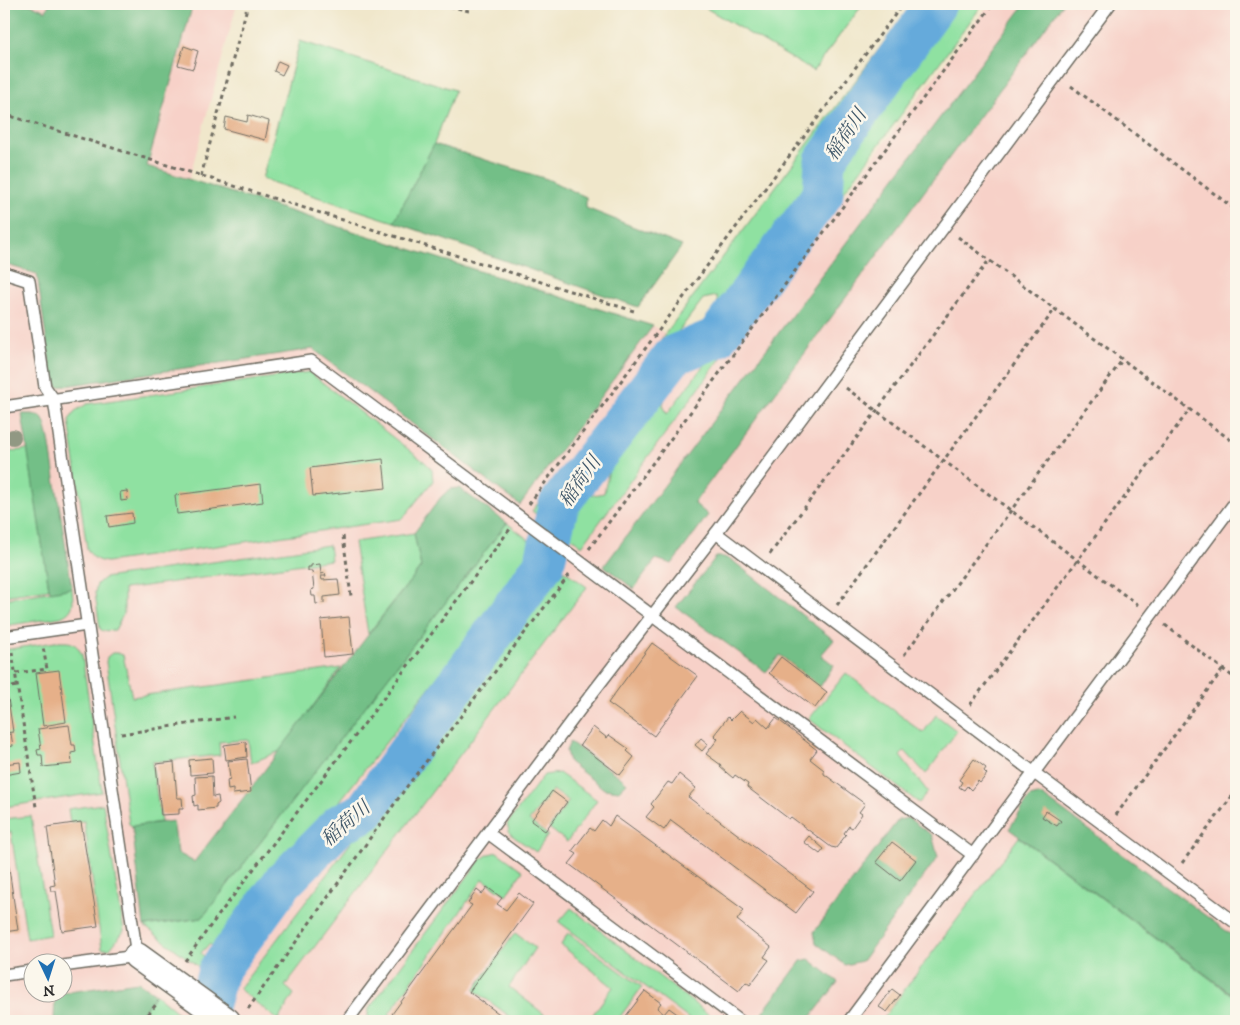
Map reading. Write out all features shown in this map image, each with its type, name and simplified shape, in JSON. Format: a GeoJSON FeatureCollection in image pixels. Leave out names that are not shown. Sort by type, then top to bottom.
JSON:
{"type":"FeatureCollection","features":[{"type":"Feature","properties":{"kind":"street"},"geometry":{"type":"LineString","coordinates":[[137,956],[173,981],[236,1016]]}},
{"type":"Feature","properties":{"kind":"lane"},"geometry":{"type":"LineString","coordinates":[[347,1021],[652,614],[716,533],[1110,4]]}},
{"type":"Feature","properties":{"kind":"lane"},"geometry":{"type":"LineString","coordinates":[[4,273],[29,281],[45,388],[54,400],[137,956],[72,965]]}},
{"type":"Feature","properties":{"kind":"lane"},"geometry":{"type":"LineString","coordinates":[[4,407],[311,361],[973,855]]}},
{"type":"Feature","properties":{"kind":"lane"},"geometry":{"type":"LineString","coordinates":[[849,1021],[1236,501]]}},
{"type":"Feature","properties":{"kind":"lane"},"geometry":{"type":"LineString","coordinates":[[716,533],[1236,923]]}},
{"type":"Feature","properties":{"kind":"lane"},"geometry":{"type":"LineString","coordinates":[[7,637],[88,624]]}},
{"type":"Feature","properties":{"kind":"lane"},"geometry":{"type":"LineString","coordinates":[[488,833],[740,1021]]}},
{"type":"Feature","properties":{"kind":"lane"},"geometry":{"type":"LineString","coordinates":[[4,975],[22,972]]}},
{"type":"Feature","properties":{"kind":"path"},"geometry":{"type":"LineString","coordinates":[[201,176],[248,4]]}},
{"type":"Feature","properties":{"kind":"path"},"geometry":{"type":"LineString","coordinates":[[442,4],[469,11]]}},
{"type":"Feature","properties":{"kind":"path"},"geometry":{"type":"LineString","coordinates":[[143,1021],[208,929],[521,519],[904,4]]}},
{"type":"Feature","properties":{"kind":"path"},"geometry":{"type":"LineString","coordinates":[[236,1016],[993,4]]}},
{"type":"Feature","properties":{"kind":"path"},"geometry":{"type":"LineString","coordinates":[[1056,75],[1236,210]]}},
{"type":"Feature","properties":{"kind":"path"},"geometry":{"type":"LineString","coordinates":[[4,114],[637,312]]}},
{"type":"Feature","properties":{"kind":"path"},"geometry":{"type":"LineString","coordinates":[[944,227],[1236,444]]}},
{"type":"Feature","properties":{"kind":"path"},"geometry":{"type":"LineString","coordinates":[[761,567],[988,260]]}},
{"type":"Feature","properties":{"kind":"path"},"geometry":{"type":"LineString","coordinates":[[828,618],[1055,310]]}},
{"type":"Feature","properties":{"kind":"path"},"geometry":{"type":"LineString","coordinates":[[894,668],[1122,359]]}},
{"type":"Feature","properties":{"kind":"path"},"geometry":{"type":"LineString","coordinates":[[832,377],[1236,679]]}},
{"type":"Feature","properties":{"kind":"path"},"geometry":{"type":"LineString","coordinates":[[961,718],[1190,409]]}},
{"type":"Feature","properties":{"kind":"path"},"geometry":{"type":"LineString","coordinates":[[343,536],[351,596]]}},
{"type":"Feature","properties":{"kind":"path"},"geometry":{"type":"LineString","coordinates":[[16,673],[47,669],[41,631]]}},
{"type":"Feature","properties":{"kind":"path"},"geometry":{"type":"LineString","coordinates":[[7,637],[16,673],[36,807]]}},
{"type":"Feature","properties":{"kind":"path"},"geometry":{"type":"LineString","coordinates":[[1107,827],[1223,669]]}},
{"type":"Feature","properties":{"kind":"path"},"geometry":{"type":"LineString","coordinates":[[4,688],[18,686]]}},
{"type":"Feature","properties":{"kind":"path"},"geometry":{"type":"LineString","coordinates":[[104,736],[234,716]]}},
{"type":"Feature","properties":{"kind":"path"},"geometry":{"type":"LineString","coordinates":[[1173,876],[1236,791]]}},
{"type":"Feature","properties":{"kind":"shaded area"},"geometry":{"type":"Polygon","coordinates":[[[4,4],[237,4],[189,179],[653,326],[715,366],[989,4],[1236,4],[1236,1021],[4,1021],[4,4]]]}},
{"type":"Feature","properties":{"kind":"green space"},"geometry":{"type":"Polygon","coordinates":[[[4,4],[29,4],[46,11],[49,4],[193,4],[147,166],[653,326],[520,505],[313,349],[58,387],[52,380],[37,274],[4,264],[4,4]]]}},
{"type":"Feature","properties":{"kind":"green space"},"geometry":{"type":"Polygon","coordinates":[[[699,4],[863,4],[813,71],[699,4]]]}},
{"type":"Feature","properties":{"kind":"green space"},"geometry":{"type":"Polygon","coordinates":[[[913,4],[923,4],[810,160],[817,187],[710,332],[704,330],[718,308],[717,296],[703,299],[551,501],[545,521],[532,511],[913,4]]]}},
{"type":"Feature","properties":{"kind":"green space"},"geometry":{"type":"Polygon","coordinates":[[[948,4],[983,4],[582,546],[567,534],[566,515],[578,498],[604,493],[611,461],[673,369],[663,405],[667,414],[838,186],[841,163],[948,4]]]}},
{"type":"Feature","properties":{"kind":"green space"},"geometry":{"type":"Polygon","coordinates":[[[1025,4],[1063,4],[694,503],[708,515],[672,564],[656,559],[634,589],[604,566],[1025,4]]]}},
{"type":"Feature","properties":{"kind":"green space"},"geometry":{"type":"Polygon","coordinates":[[[300,41],[455,90],[434,144],[394,222],[262,179],[300,41]]]}},
{"type":"Feature","properties":{"kind":"green space"},"geometry":{"type":"Polygon","coordinates":[[[434,144],[547,179],[586,197],[586,208],[682,246],[638,307],[394,222],[434,144]]]}},
{"type":"Feature","properties":{"kind":"green space"},"geometry":{"type":"Polygon","coordinates":[[[309,372],[426,463],[432,470],[433,481],[402,519],[107,562],[97,560],[91,555],[87,549],[69,420],[75,411],[87,404],[309,372]]]}},
{"type":"Feature","properties":{"kind":"green space"},"geometry":{"type":"Polygon","coordinates":[[[22,414],[41,416],[45,423],[72,588],[51,592],[49,589],[22,414]]]}},
{"type":"Feature","properties":{"kind":"green space"},"geometry":{"type":"Polygon","coordinates":[[[28,449],[49,589],[4,596],[4,453],[28,449]]]}},
{"type":"Feature","properties":{"kind":"green space"},"geometry":{"type":"Polygon","coordinates":[[[459,488],[507,523],[202,918],[144,926],[132,826],[173,821],[178,853],[194,862],[421,567],[414,533],[441,497],[450,489],[459,488]]]}},
{"type":"Feature","properties":{"kind":"green space"},"geometry":{"type":"Polygon","coordinates":[[[507,523],[539,548],[221,952],[209,944],[201,953],[209,962],[203,970],[144,926],[202,918],[507,523]]]}},
{"type":"Feature","properties":{"kind":"green space"},"geometry":{"type":"Polygon","coordinates":[[[414,533],[421,567],[368,634],[354,542],[414,533]]]}},
{"type":"Feature","properties":{"kind":"green space"},"geometry":{"type":"Polygon","coordinates":[[[329,545],[331,560],[124,589],[124,613],[115,630],[103,631],[100,629],[95,593],[97,584],[104,578],[329,545]]]}},
{"type":"Feature","properties":{"kind":"green space"},"geometry":{"type":"Polygon","coordinates":[[[716,557],[724,557],[733,561],[834,640],[821,655],[834,665],[820,687],[780,655],[766,672],[676,607],[716,557]]]}},
{"type":"Feature","properties":{"kind":"green space"},"geometry":{"type":"Polygon","coordinates":[[[565,571],[587,587],[285,986],[294,994],[278,1020],[239,989],[555,576],[565,571]]]}},
{"type":"Feature","properties":{"kind":"green space"},"geometry":{"type":"Polygon","coordinates":[[[72,588],[71,608],[61,617],[4,626],[4,599],[72,588]]]}},
{"type":"Feature","properties":{"kind":"green space"},"geometry":{"type":"Polygon","coordinates":[[[55,642],[72,643],[82,655],[102,792],[4,807],[4,650],[55,642]]]}},
{"type":"Feature","properties":{"kind":"green space"},"geometry":{"type":"Polygon","coordinates":[[[112,653],[123,655],[132,697],[341,668],[280,751],[251,763],[248,740],[219,742],[220,755],[152,762],[161,822],[132,826],[129,824],[106,662],[107,657],[112,653]]]}},
{"type":"Feature","properties":{"kind":"green space"},"geometry":{"type":"Polygon","coordinates":[[[846,673],[923,733],[936,715],[957,731],[926,774],[905,751],[900,756],[928,792],[919,803],[809,719],[846,673]]]}},
{"type":"Feature","properties":{"kind":"green space"},"geometry":{"type":"Polygon","coordinates":[[[570,742],[627,783],[619,791],[604,789],[569,762],[566,751],[570,742]]]}},
{"type":"Feature","properties":{"kind":"green space"},"geometry":{"type":"Polygon","coordinates":[[[559,773],[597,800],[567,842],[549,828],[569,801],[553,790],[529,821],[548,835],[536,852],[510,834],[507,824],[544,775],[559,773]]]}},
{"type":"Feature","properties":{"kind":"green space"},"geometry":{"type":"Polygon","coordinates":[[[1043,796],[1236,938],[1236,997],[1009,829],[1030,797],[1043,796]]]}},
{"type":"Feature","properties":{"kind":"green space"},"geometry":{"type":"Polygon","coordinates":[[[103,804],[124,931],[110,949],[102,949],[84,821],[70,822],[68,809],[103,804]]]}},
{"type":"Feature","properties":{"kind":"green space"},"geometry":{"type":"Polygon","coordinates":[[[31,816],[50,935],[27,939],[11,832],[4,833],[4,819],[31,816]]]}},
{"type":"Feature","properties":{"kind":"green space"},"geometry":{"type":"Polygon","coordinates":[[[908,818],[932,835],[938,857],[862,961],[845,965],[816,943],[814,932],[898,820],[908,818]]]}},
{"type":"Feature","properties":{"kind":"green space"},"geometry":{"type":"Polygon","coordinates":[[[1019,837],[1236,998],[1236,1021],[881,1021],[1019,837]]]}},
{"type":"Feature","properties":{"kind":"green space"},"geometry":{"type":"Polygon","coordinates":[[[497,852],[523,871],[506,895],[483,879],[389,1014],[398,1021],[368,1021],[368,1010],[480,860],[489,854],[497,852]]]}},
{"type":"Feature","properties":{"kind":"green space"},"geometry":{"type":"Polygon","coordinates":[[[571,908],[717,1021],[688,1021],[689,1019],[559,922],[571,908]]]}},
{"type":"Feature","properties":{"kind":"green space"},"geometry":{"type":"Polygon","coordinates":[[[515,933],[535,948],[509,987],[553,1021],[516,1021],[474,990],[515,933]]]}},
{"type":"Feature","properties":{"kind":"green space"},"geometry":{"type":"Polygon","coordinates":[[[568,933],[642,987],[617,1021],[588,1021],[613,987],[561,945],[568,933]]]}},
{"type":"Feature","properties":{"kind":"green space"},"geometry":{"type":"Polygon","coordinates":[[[809,959],[838,982],[808,1021],[760,1021],[760,1016],[801,961],[809,959]]]}},
{"type":"Feature","properties":{"kind":"green space"},"geometry":{"type":"Polygon","coordinates":[[[138,982],[156,994],[136,1021],[54,1021],[55,1002],[72,1002],[72,992],[138,982]]]}},
{"type":"Feature","properties":{"kind":"green space"},"geometry":{"type":"Polygon","coordinates":[[[156,994],[177,1012],[170,1021],[136,1021],[156,994]]]}},
{"type":"Feature","properties":{"kind":"building"},"geometry":{"type":"Polygon","coordinates":[[[184,46],[198,51],[193,69],[178,65],[184,46]]]}},
{"type":"Feature","properties":{"kind":"building"},"geometry":{"type":"Polygon","coordinates":[[[278,61],[287,65],[282,75],[274,71],[278,61]]]}},
{"type":"Feature","properties":{"kind":"building"},"geometry":{"type":"Polygon","coordinates":[[[248,115],[269,121],[265,140],[224,129],[226,117],[247,122],[248,115]]]}},
{"type":"Feature","properties":{"kind":"building"},"geometry":{"type":"Polygon","coordinates":[[[383,459],[386,488],[313,496],[310,468],[383,459]]]}},
{"type":"Feature","properties":{"kind":"building"},"geometry":{"type":"Polygon","coordinates":[[[261,484],[263,502],[177,514],[175,495],[261,484]]]}},
{"type":"Feature","properties":{"kind":"building"},"geometry":{"type":"Polygon","coordinates":[[[127,491],[128,500],[121,501],[120,492],[127,491]]]}},
{"type":"Feature","properties":{"kind":"building"},"geometry":{"type":"Polygon","coordinates":[[[132,513],[133,523],[109,527],[107,516],[132,513]]]}},
{"type":"Feature","properties":{"kind":"building"},"geometry":{"type":"Polygon","coordinates":[[[320,564],[321,574],[325,573],[326,576],[321,576],[322,580],[338,579],[340,595],[324,597],[324,603],[316,604],[315,596],[312,596],[311,590],[314,589],[312,571],[308,571],[308,567],[320,564]]]}},
{"type":"Feature","properties":{"kind":"building"},"geometry":{"type":"Polygon","coordinates":[[[349,617],[353,654],[324,657],[321,620],[349,617]]]}},
{"type":"Feature","properties":{"kind":"building"},"geometry":{"type":"Polygon","coordinates":[[[652,643],[698,676],[654,736],[608,703],[652,643]]]}},
{"type":"Feature","properties":{"kind":"building"},"geometry":{"type":"Polygon","coordinates":[[[781,657],[827,692],[815,708],[769,673],[781,657]]]}},
{"type":"Feature","properties":{"kind":"building"},"geometry":{"type":"Polygon","coordinates":[[[59,670],[66,722],[43,726],[36,673],[59,670]]]}},
{"type":"Feature","properties":{"kind":"building"},"geometry":{"type":"Polygon","coordinates":[[[8,698],[13,732],[4,733],[4,699],[8,698]]]}},
{"type":"Feature","properties":{"kind":"building"},"geometry":{"type":"Polygon","coordinates":[[[740,711],[754,722],[757,718],[768,728],[776,718],[817,750],[810,759],[824,770],[824,774],[865,804],[859,812],[862,814],[852,828],[849,826],[844,833],[846,835],[836,848],[831,847],[791,817],[789,819],[747,787],[748,784],[735,775],[733,778],[720,767],[721,765],[706,754],[718,739],[714,735],[728,717],[731,720],[740,711]]]}},
{"type":"Feature","properties":{"kind":"building"},"geometry":{"type":"Polygon","coordinates":[[[69,725],[72,745],[75,745],[76,752],[71,753],[72,764],[43,767],[42,755],[38,755],[37,750],[41,749],[38,729],[69,725]]]}},
{"type":"Feature","properties":{"kind":"building"},"geometry":{"type":"Polygon","coordinates":[[[593,727],[607,738],[609,735],[629,749],[627,751],[634,757],[620,775],[580,745],[593,727]]]}},
{"type":"Feature","properties":{"kind":"building"},"geometry":{"type":"Polygon","coordinates":[[[11,734],[13,746],[4,748],[4,735],[11,734]]]}},
{"type":"Feature","properties":{"kind":"building"},"geometry":{"type":"Polygon","coordinates":[[[701,738],[708,744],[702,751],[695,745],[701,738]]]}},
{"type":"Feature","properties":{"kind":"building"},"geometry":{"type":"Polygon","coordinates":[[[246,742],[247,757],[226,760],[224,745],[246,742]]]}},
{"type":"Feature","properties":{"kind":"building"},"geometry":{"type":"Polygon","coordinates":[[[212,758],[213,773],[190,775],[189,760],[212,758]]]}},
{"type":"Feature","properties":{"kind":"building"},"geometry":{"type":"Polygon","coordinates":[[[247,759],[251,792],[233,794],[233,789],[228,790],[227,780],[230,779],[228,761],[247,759]]]}},
{"type":"Feature","properties":{"kind":"building"},"geometry":{"type":"Polygon","coordinates":[[[974,759],[986,768],[984,771],[987,774],[971,790],[967,786],[964,790],[959,787],[962,782],[959,780],[974,759]]]}},
{"type":"Feature","properties":{"kind":"building"},"geometry":{"type":"Polygon","coordinates":[[[20,762],[21,772],[4,775],[4,764],[20,762]]]}},
{"type":"Feature","properties":{"kind":"building"},"geometry":{"type":"Polygon","coordinates":[[[174,762],[177,798],[182,798],[183,809],[179,809],[179,814],[161,815],[156,764],[174,762]]]}},
{"type":"Feature","properties":{"kind":"building"},"geometry":{"type":"Polygon","coordinates":[[[679,774],[696,788],[688,797],[813,891],[796,913],[671,820],[664,830],[646,817],[654,807],[651,804],[668,782],[672,784],[679,774]]]}},
{"type":"Feature","properties":{"kind":"building"},"geometry":{"type":"Polygon","coordinates":[[[212,776],[213,797],[218,796],[219,803],[216,805],[216,808],[198,810],[198,805],[194,806],[193,796],[196,795],[195,777],[212,776]]]}},
{"type":"Feature","properties":{"kind":"building"},"geometry":{"type":"Polygon","coordinates":[[[552,791],[567,802],[545,831],[531,821],[552,791]]]}},
{"type":"Feature","properties":{"kind":"building"},"geometry":{"type":"Polygon","coordinates":[[[1046,811],[1061,821],[1057,826],[1042,817],[1046,811]]]}},
{"type":"Feature","properties":{"kind":"building"},"geometry":{"type":"Polygon","coordinates":[[[615,816],[744,910],[737,920],[771,947],[764,957],[769,960],[750,985],[746,982],[739,991],[569,864],[577,854],[572,851],[590,828],[594,831],[602,820],[609,826],[615,816]]]}},
{"type":"Feature","properties":{"kind":"building"},"geometry":{"type":"Polygon","coordinates":[[[81,822],[98,926],[62,931],[56,891],[51,891],[50,886],[55,885],[47,827],[81,822]]]}},
{"type":"Feature","properties":{"kind":"building"},"geometry":{"type":"Polygon","coordinates":[[[4,834],[18,930],[4,932],[4,834]]]}},
{"type":"Feature","properties":{"kind":"building"},"geometry":{"type":"Polygon","coordinates":[[[809,836],[824,849],[820,854],[804,842],[809,836]]]}},
{"type":"Feature","properties":{"kind":"building"},"geometry":{"type":"Polygon","coordinates":[[[892,842],[916,860],[900,881],[876,862],[892,842]]]}},
{"type":"Feature","properties":{"kind":"building"},"geometry":{"type":"Polygon","coordinates":[[[487,887],[502,898],[497,904],[506,910],[519,893],[533,904],[469,992],[509,1021],[403,1021],[392,1014],[472,905],[468,903],[477,890],[482,894],[487,887]]]}},
{"type":"Feature","properties":{"kind":"building"},"geometry":{"type":"Polygon","coordinates":[[[892,989],[900,995],[887,1012],[879,1007],[892,989]]]}},
{"type":"Feature","properties":{"kind":"building"},"geometry":{"type":"Polygon","coordinates":[[[645,991],[661,1003],[657,1008],[664,1014],[669,1008],[687,1021],[622,1021],[645,991]]]}},
{"type":"Feature","properties":{"kind":"waterway","name":"稲荷川"},"geometry":{"type":"LineString","coordinates":[[204,1021],[218,971],[283,882],[340,824],[364,812],[544,564],[559,504],[674,355],[716,338],[823,194],[825,160],[936,4]]}}]}
